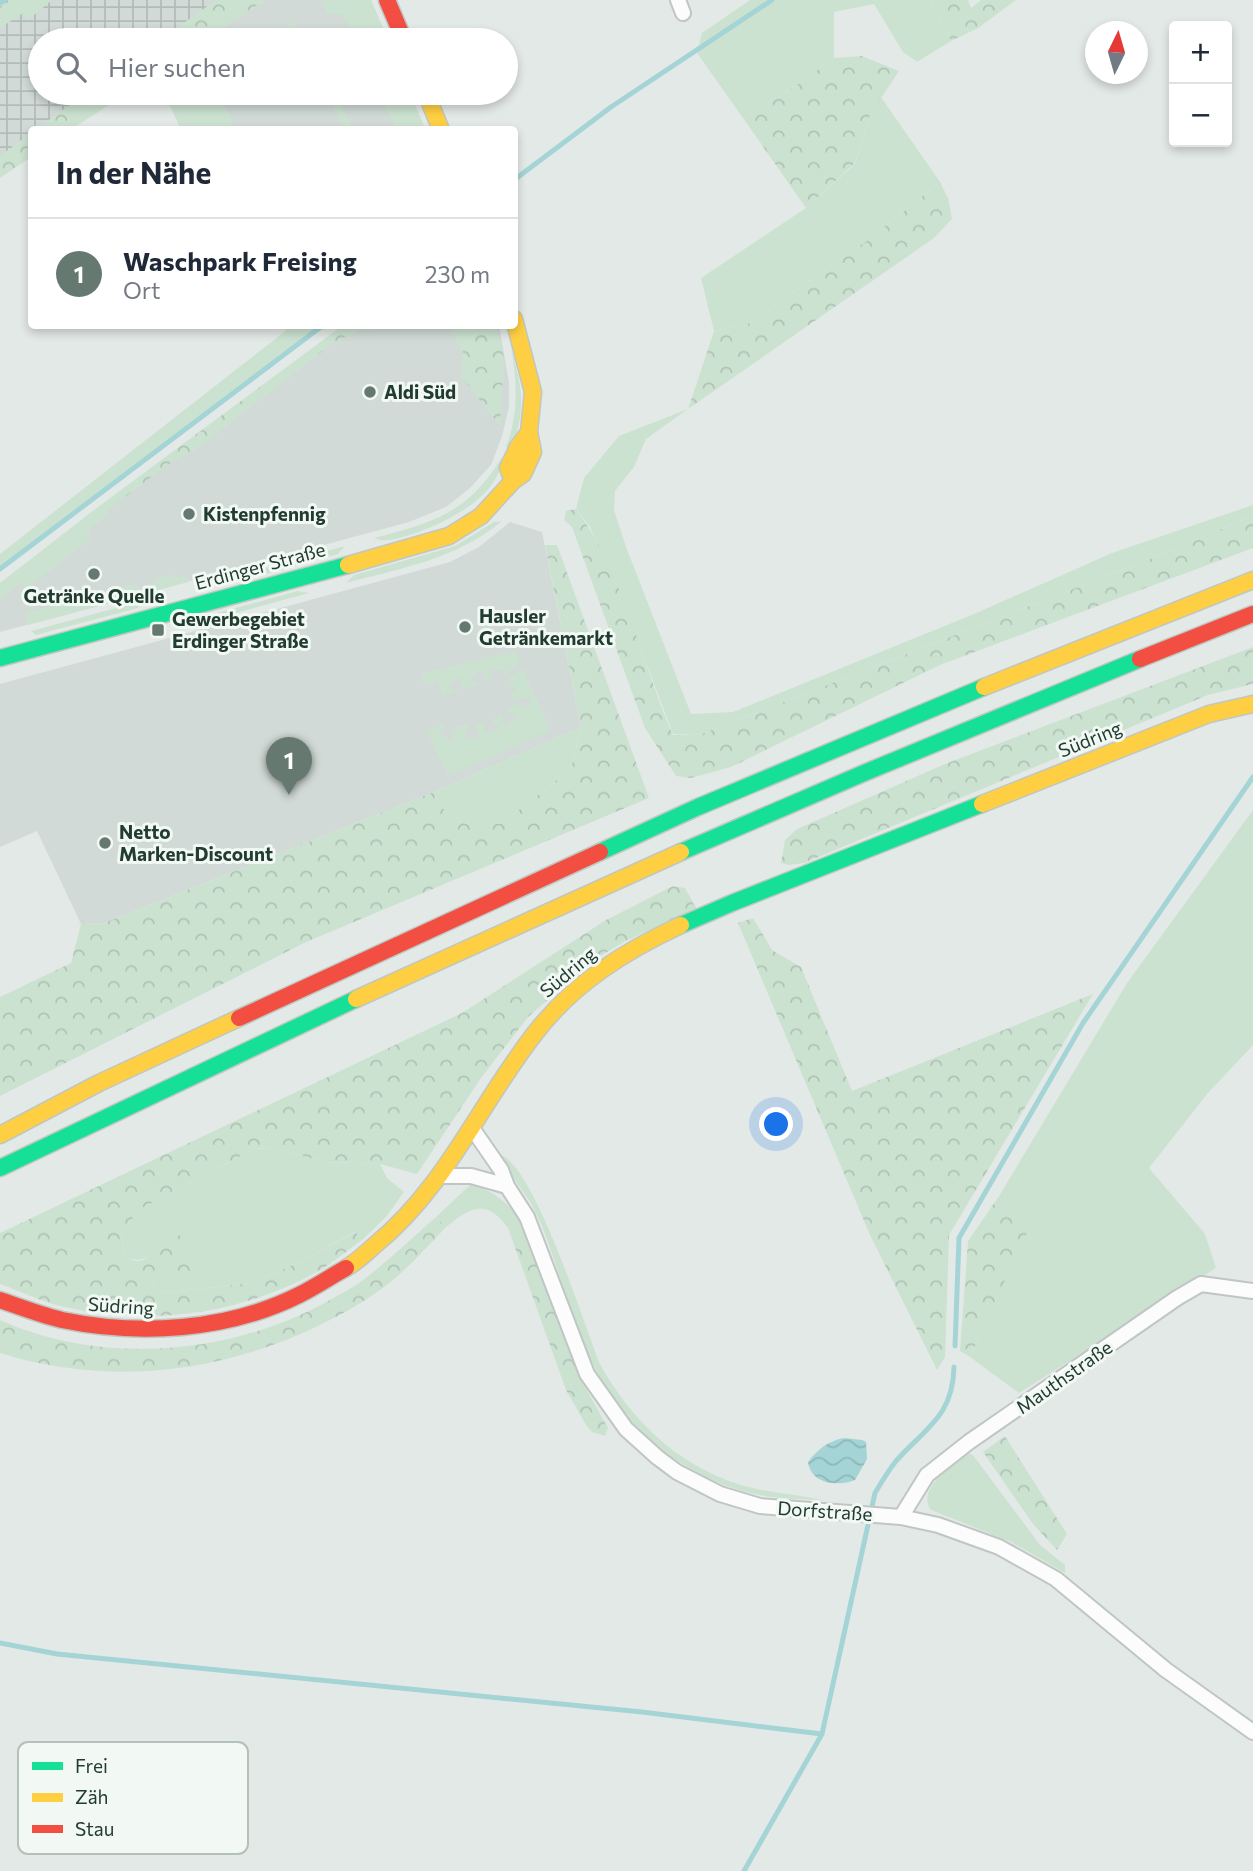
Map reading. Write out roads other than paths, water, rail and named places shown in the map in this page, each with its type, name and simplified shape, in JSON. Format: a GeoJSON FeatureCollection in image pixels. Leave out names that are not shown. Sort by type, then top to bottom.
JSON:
{"type":"FeatureCollection","features":[{"type":"Feature","properties":{"kind":"main road"},"geometry":{"type":"LineString","coordinates":[[387,0],[399,28]]}},
{"type":"Feature","properties":{"kind":"main road"},"geometry":{"type":"LineString","coordinates":[[431,105],[439,126]]}},
{"type":"Feature","properties":{"kind":"main road","name":"Erdinger Straße"},"geometry":{"type":"LineString","coordinates":[[0,658],[423,545],[449,536],[481,516],[513,481],[508,468],[529,432],[533,392],[517,329]]}},
{"type":"Feature","properties":{"kind":"main road"},"geometry":{"type":"LineString","coordinates":[[0,1135],[162,1054],[698,807],[1015,674],[1253,580]]}},
{"type":"Feature","properties":{"kind":"main road"},"geometry":{"type":"LineString","coordinates":[[0,1168],[237,1052],[715,836],[1088,678],[1253,614]]}},
{"type":"Feature","properties":{"kind":"main road","name":"Südring"},"geometry":{"type":"LineString","coordinates":[[0,1300],[28,1311],[97,1328],[158,1331],[200,1326],[243,1316],[286,1301],[345,1268],[413,1211],[442,1176],[525,1044],[559,1003],[641,944],[766,890],[1209,714],[1253,704]]}},
{"type":"Feature","properties":{"kind":"street","name":"Dorfstraße"},"geometry":{"type":"LineString","coordinates":[[472,1128],[502,1170],[507,1186],[527,1217],[587,1374],[612,1412],[633,1437],[677,1472],[720,1494],[760,1506],[901,1517],[959,1531],[999,1547],[1040,1568],[1080,1597],[1175,1676],[1253,1732]]}},
{"type":"Feature","properties":{"kind":"street"},"geometry":{"type":"LineString","coordinates":[[442,1176],[471,1176],[507,1186]]}},
{"type":"Feature","properties":{"kind":"street","name":"Mauthstraße"},"geometry":{"type":"LineString","coordinates":[[901,1517],[927,1475],[969,1442],[1177,1298],[1201,1284],[1253,1291]]}},
{"type":"Feature","properties":{"kind":"water"},"geometry":{"type":"Polygon","coordinates":[[[844,1438],[866,1442],[867,1459],[855,1480],[833,1483],[819,1479],[810,1469],[808,1462],[824,1446],[844,1438]]]}},
{"type":"Feature","properties":{"kind":"waterway"},"geometry":{"type":"LineString","coordinates":[[0,3],[5,0]]}},
{"type":"Feature","properties":{"kind":"waterway"},"geometry":{"type":"LineString","coordinates":[[518,177],[611,107],[772,0]]}},
{"type":"Feature","properties":{"kind":"waterway"},"geometry":{"type":"LineString","coordinates":[[0,569],[318,329]]}},
{"type":"Feature","properties":{"kind":"waterway"},"geometry":{"type":"LineString","coordinates":[[955,1346],[959,1238],[1083,1023],[1253,777]]}},
{"type":"Feature","properties":{"kind":"waterway"},"geometry":{"type":"LineString","coordinates":[[744,1871],[822,1734],[875,1493],[896,1461],[943,1410],[949,1398],[954,1367]]}},
{"type":"Feature","properties":{"kind":"waterway"},"geometry":{"type":"LineString","coordinates":[[0,1643],[57,1654],[642,1712],[822,1734]]}},
{"type":"Feature","properties":{"kind":"place","name":"Aldi Süd"},"geometry":{"type":"Point","coordinates":[370,392]}},
{"type":"Feature","properties":{"kind":"place","name":"Kistenpfennig"},"geometry":{"type":"Point","coordinates":[189,514]}},
{"type":"Feature","properties":{"kind":"place","name":"Getränke Quelle"},"geometry":{"type":"Point","coordinates":[94,574]}},
{"type":"Feature","properties":{"kind":"place","name":"Hausler Getränkemarkt"},"geometry":{"type":"Point","coordinates":[465,627]}},
{"type":"Feature","properties":{"kind":"place","name":"Gewerbegebiet Erdinger Straße"},"geometry":{"type":"Point","coordinates":[158,630]}},
{"type":"Feature","properties":{"kind":"place","name":"Waschpark Freising"},"geometry":{"type":"Point","coordinates":[289,795]}},
{"type":"Feature","properties":{"kind":"place","name":"Netto Marken-Discount"},"geometry":{"type":"Point","coordinates":[105,843]}}]}
